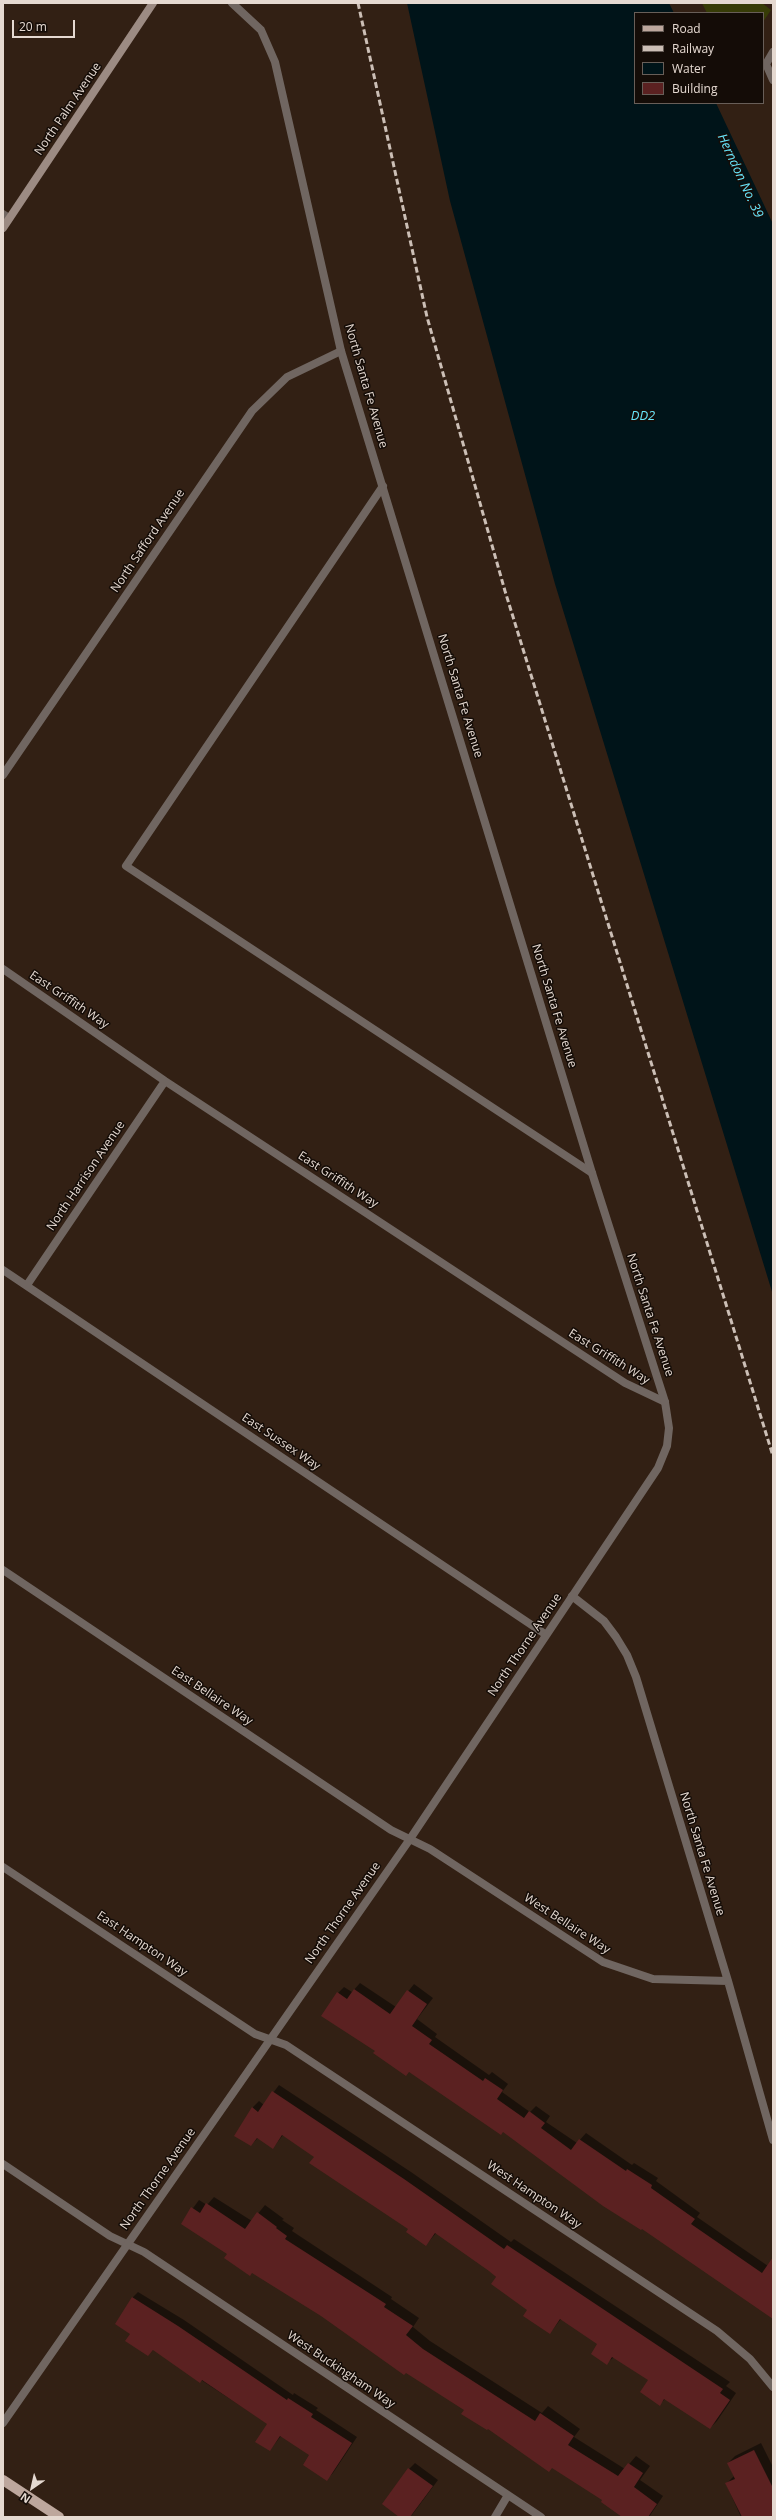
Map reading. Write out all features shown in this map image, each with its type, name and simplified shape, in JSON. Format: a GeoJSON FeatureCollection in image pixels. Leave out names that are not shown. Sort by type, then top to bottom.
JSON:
{"type":"FeatureCollection","features":[{"type":"Feature","properties":{"kind":"main road","name":"North Palm Avenue"},"geometry":{"type":"LineString","coordinates":[[3,228],[6,216],[153,3]]}},
{"type":"Feature","properties":{"kind":"main road"},"geometry":{"type":"LineString","coordinates":[[3,2480],[59,2517]]}},
{"type":"Feature","properties":{"kind":"street","name":"North Santa Fe Avenue"},"geometry":{"type":"LineString","coordinates":[[232,3],[261,30],[276,62],[341,351],[592,1173],[665,1402]]}},
{"type":"Feature","properties":{"kind":"street"},"geometry":{"type":"LineString","coordinates":[[773,52],[766,64],[773,80]]}},
{"type":"Feature","properties":{"kind":"street","name":"North Safford Avenue"},"geometry":{"type":"LineString","coordinates":[[3,775],[252,411],[287,377],[341,351]]}},
{"type":"Feature","properties":{"kind":"street"},"geometry":{"type":"LineString","coordinates":[[383,486],[126,866],[592,1173]]}},
{"type":"Feature","properties":{"kind":"street","name":"East Griffith Way"},"geometry":{"type":"LineString","coordinates":[[3,970],[165,1081],[625,1383],[665,1402]]}},
{"type":"Feature","properties":{"kind":"street","name":"North Harrison Avenue"},"geometry":{"type":"LineString","coordinates":[[27,1285],[165,1081]]}},
{"type":"Feature","properties":{"kind":"street","name":"East Sussex Way"},"geometry":{"type":"LineString","coordinates":[[3,1270],[546,1634]]}},
{"type":"Feature","properties":{"kind":"street","name":"North Thorne Avenue"},"geometry":{"type":"LineString","coordinates":[[3,2423],[410,1839],[658,1468],[667,1446],[669,1428],[665,1402]]}},
{"type":"Feature","properties":{"kind":"street","name":"East Bellaire Way"},"geometry":{"type":"LineString","coordinates":[[3,1570],[392,1830],[410,1839]]}},
{"type":"Feature","properties":{"kind":"street","name":"North Santa Fe Avenue"},"geometry":{"type":"LineString","coordinates":[[572,1596],[604,1621],[627,1655],[636,1677],[728,1980],[773,2140]]}},
{"type":"Feature","properties":{"kind":"street","name":"West Bellaire Way"},"geometry":{"type":"LineString","coordinates":[[410,1839],[430,1849],[603,1962],[653,1979],[728,1980]]}},
{"type":"Feature","properties":{"kind":"street","name":"East Hampton Way"},"geometry":{"type":"LineString","coordinates":[[3,1867],[255,2034],[270,2039]]}},
{"type":"Feature","properties":{"kind":"street","name":"West Hampton Way"},"geometry":{"type":"LineString","coordinates":[[270,2039],[286,2045],[717,2331],[750,2359],[773,2387]]}},
{"type":"Feature","properties":{"kind":"street","name":"West Buckingham Way"},"geometry":{"type":"LineString","coordinates":[[3,2164],[110,2236],[144,2252],[541,2517]]}},
{"type":"Feature","properties":{"kind":"street"},"geometry":{"type":"LineString","coordinates":[[495,2517],[508,2495]]}},
{"type":"Feature","properties":{"kind":"green space"},"geometry":{"type":"Polygon","coordinates":[[[702,3],[762,3],[771,10],[764,20],[764,12],[706,12],[702,3]]]}},
{"type":"Feature","properties":{"kind":"water","name":"DD2"},"geometry":{"type":"Polygon","coordinates":[[[407,3],[669,3],[674,12],[634,12],[634,104],[716,104],[773,224],[773,1295],[555,584],[450,201],[407,3]]]}},
{"type":"Feature","properties":{"kind":"building"},"geometry":{"type":"Polygon","coordinates":[[[354,1989],[390,2014],[407,1990],[427,2004],[412,2026],[432,2040],[429,2044],[483,2081],[485,2078],[503,2090],[497,2099],[524,2118],[529,2111],[545,2123],[541,2128],[571,2150],[579,2139],[626,2171],[627,2169],[652,2185],[651,2188],[695,2219],[691,2224],[762,2273],[773,2257],[773,2319],[642,2229],[641,2230],[603,2206],[503,2132],[501,2135],[409,2072],[406,2076],[373,2053],[375,2051],[321,2016],[337,1992],[347,1999],[354,1989]]]}},
{"type":"Feature","properties":{"kind":"building"},"geometry":{"type":"Polygon","coordinates":[[[272,2091],[404,2179],[504,2249],[507,2245],[723,2389],[720,2393],[730,2400],[710,2429],[664,2399],[660,2406],[640,2392],[648,2380],[612,2357],[607,2365],[591,2354],[597,2344],[560,2319],[550,2334],[523,2316],[527,2310],[491,2284],[496,2277],[489,2271],[435,2233],[426,2246],[406,2232],[408,2229],[309,2163],[314,2157],[282,2135],[273,2149],[257,2138],[251,2146],[234,2136],[252,2107],[258,2112],[272,2091]]]}},
{"type":"Feature","properties":{"kind":"building"},"geometry":{"type":"Polygon","coordinates":[[[206,2203],[245,2229],[257,2212],[287,2236],[285,2239],[386,2304],[384,2307],[413,2326],[406,2335],[423,2349],[535,2421],[540,2413],[574,2436],[568,2445],[618,2476],[628,2463],[643,2473],[634,2487],[657,2504],[648,2517],[622,2517],[601,2502],[602,2500],[552,2468],[549,2472],[488,2429],[487,2430],[461,2414],[464,2410],[406,2373],[404,2375],[321,2316],[252,2273],[250,2276],[224,2258],[227,2254],[181,2224],[191,2207],[200,2213],[206,2203]]]}},
{"type":"Feature","properties":{"kind":"building"},"geometry":{"type":"Polygon","coordinates":[[[132,2297],[178,2326],[287,2400],[288,2398],[313,2414],[311,2417],[352,2443],[327,2481],[303,2465],[309,2455],[280,2436],[270,2451],[255,2442],[267,2424],[202,2380],[200,2383],[153,2350],[148,2356],[125,2341],[130,2334],[115,2324],[132,2297]]]}},
{"type":"Feature","properties":{"kind":"building"},"geometry":{"type":"Polygon","coordinates":[[[754,2450],[773,2488],[773,2517],[742,2517],[725,2483],[735,2479],[727,2463],[754,2450]]]}},
{"type":"Feature","properties":{"kind":"building"},"geometry":{"type":"Polygon","coordinates":[[[408,2468],[433,2486],[410,2517],[399,2517],[382,2504],[408,2468]]]}},
{"type":"Feature","properties":{"kind":"railway"},"geometry":{"type":"LineString","coordinates":[[358,3],[427,317],[505,591],[773,1456]]}},
{"type":"Feature","properties":{"kind":"water label","name":"Herndon No. 39"},"geometry":{"type":"Point","coordinates":[740,176]}}]}
